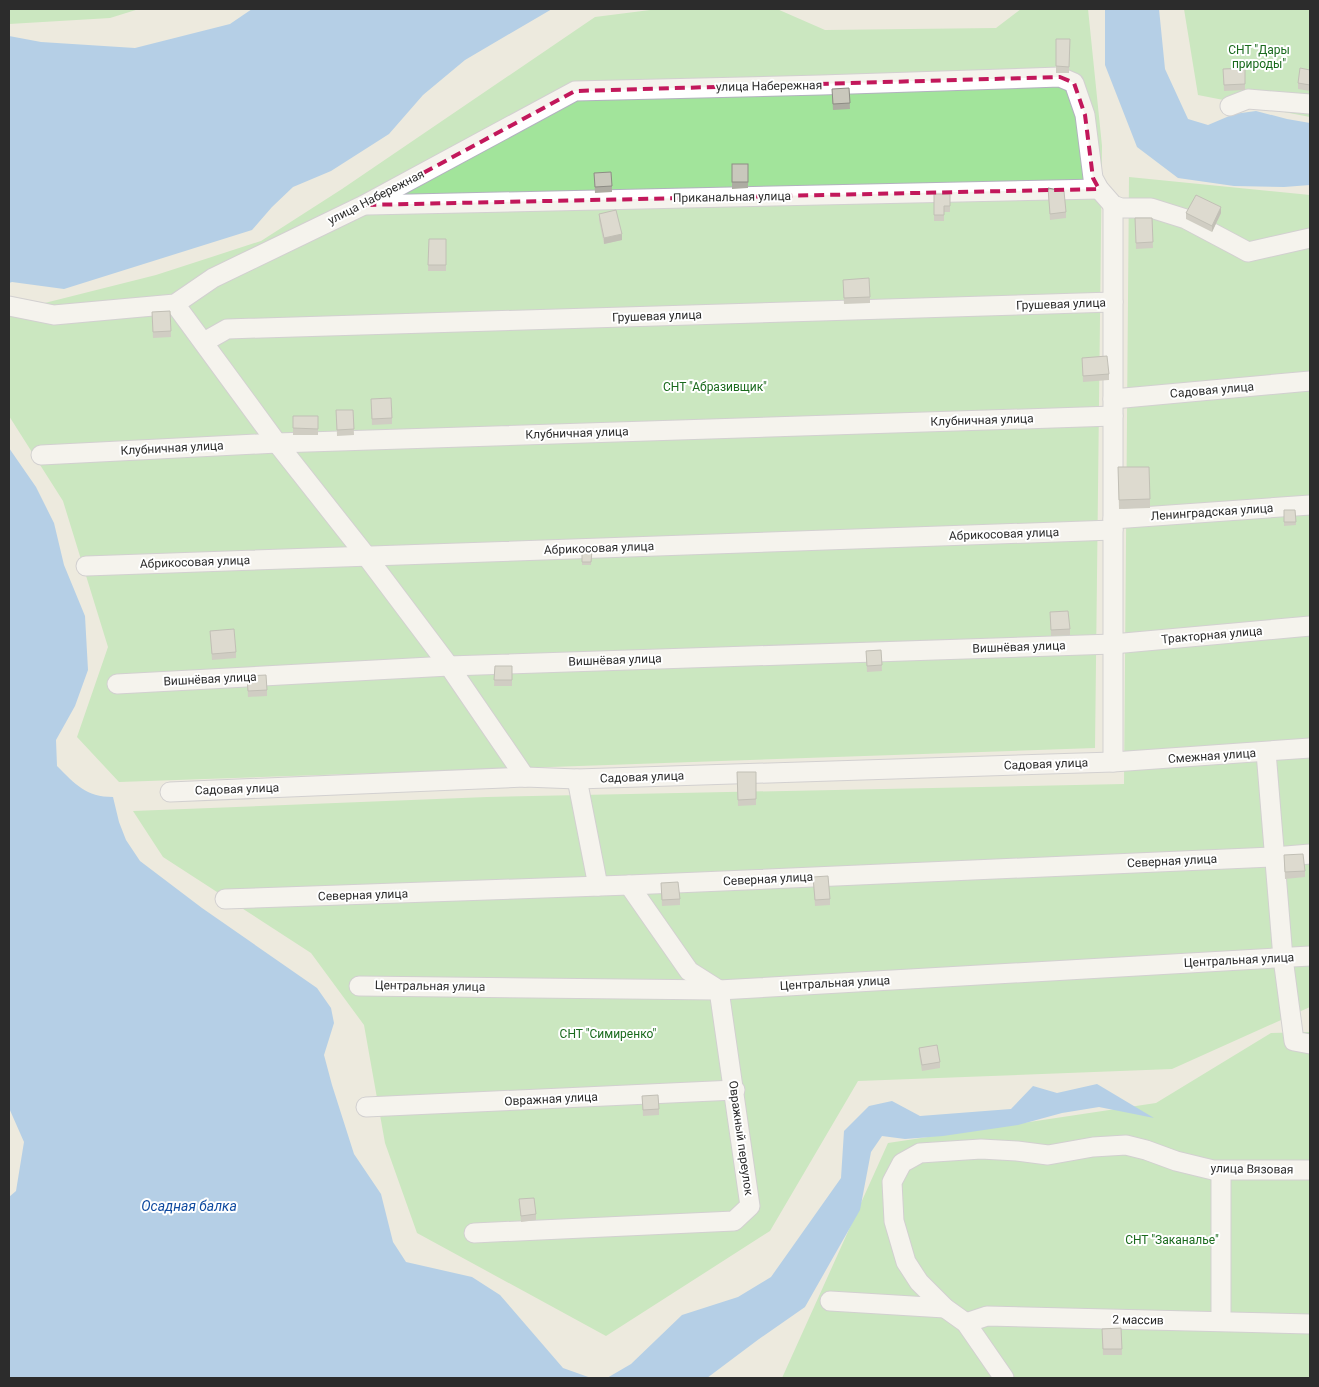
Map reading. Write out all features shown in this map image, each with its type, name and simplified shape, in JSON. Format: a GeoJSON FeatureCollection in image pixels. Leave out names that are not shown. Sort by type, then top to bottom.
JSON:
{"type":"FeatureCollection","features":[{"type":"Feature","properties":{"kind":"street","name":"улица Набережная"},"geometry":{"type":"LineString","coordinates":[[175,304],[213,278],[364,205],[576,91],[1060,77],[1074,83],[1085,115],[1093,178],[1099,189],[1113,205]]}},
{"type":"Feature","properties":{"kind":"street"},"geometry":{"type":"LineString","coordinates":[[1230,106],[1248,99],[1310,104]]}},
{"type":"Feature","properties":{"kind":"street","name":"Приканальная улица"},"geometry":{"type":"LineString","coordinates":[[364,205],[1099,189]]}},
{"type":"Feature","properties":{"kind":"street"},"geometry":{"type":"LineString","coordinates":[[1113,762],[1113,205],[1121,208],[1151,208],[1186,219],[1248,252],[1310,238]]}},
{"type":"Feature","properties":{"kind":"street","name":"Грушевая улица"},"geometry":{"type":"LineString","coordinates":[[204,342],[227,329],[1113,302]]}},
{"type":"Feature","properties":{"kind":"street"},"geometry":{"type":"LineString","coordinates":[[9,306],[54,315],[175,304],[277,443],[367,557],[449,666],[525,777]]}},
{"type":"Feature","properties":{"kind":"street","name":"Садовая улица"},"geometry":{"type":"LineString","coordinates":[[1113,407],[1310,382]]}},
{"type":"Feature","properties":{"kind":"street","name":"Клубничная улица"},"geometry":{"type":"LineString","coordinates":[[41,455],[1113,407]]}},
{"type":"Feature","properties":{"kind":"street","name":"Ленинградская улица"},"geometry":{"type":"LineString","coordinates":[[1113,525],[1310,505]]}},
{"type":"Feature","properties":{"kind":"street","name":"Абрикосовая улица"},"geometry":{"type":"LineString","coordinates":[[86,566],[367,557],[1113,525]]}},
{"type":"Feature","properties":{"kind":"street","name":"Тракторная улица"},"geometry":{"type":"LineString","coordinates":[[1113,644],[1310,626]]}},
{"type":"Feature","properties":{"kind":"street","name":"Вишнёвая улица"},"geometry":{"type":"LineString","coordinates":[[117,684],[449,666],[1113,644]]}},
{"type":"Feature","properties":{"kind":"street","name":"Смежная улица"},"geometry":{"type":"LineString","coordinates":[[1113,762],[1310,748]]}},
{"type":"Feature","properties":{"kind":"street"},"geometry":{"type":"LineString","coordinates":[[1266,752],[1283,958],[1302,1043]]}},
{"type":"Feature","properties":{"kind":"street","name":"Садовая улица"},"geometry":{"type":"LineString","coordinates":[[170,792],[525,777],[576,779],[1113,762]]}},
{"type":"Feature","properties":{"kind":"street"},"geometry":{"type":"LineString","coordinates":[[576,779],[598,886]]}},
{"type":"Feature","properties":{"kind":"street","name":"Северная улица"},"geometry":{"type":"LineString","coordinates":[[225,900],[629,885],[1310,854]]}},
{"type":"Feature","properties":{"kind":"street"},"geometry":{"type":"LineString","coordinates":[[629,885],[689,971],[719,990]]}},
{"type":"Feature","properties":{"kind":"street","name":"Центральная улица"},"geometry":{"type":"LineString","coordinates":[[359,986],[719,990],[1310,956]]}},
{"type":"Feature","properties":{"kind":"street","name":"Овражный переулок"},"geometry":{"type":"LineString","coordinates":[[474,1233],[734,1221],[750,1206],[735,1090],[719,990]]}},
{"type":"Feature","properties":{"kind":"street","name":"Овражная улица"},"geometry":{"type":"LineString","coordinates":[[366,1107],[735,1090]]}},
{"type":"Feature","properties":{"kind":"street","name":"улица Вязовая"},"geometry":{"type":"LineString","coordinates":[[944,1308],[919,1282],[906,1262],[894,1221],[892,1182],[902,1163],[920,1153],[981,1149],[1048,1155],[1093,1147],[1126,1145],[1176,1161],[1213,1170],[1310,1170]]}},
{"type":"Feature","properties":{"kind":"street"},"geometry":{"type":"LineString","coordinates":[[1221,1170],[1221,1321]]}},
{"type":"Feature","properties":{"kind":"street"},"geometry":{"type":"LineString","coordinates":[[830,1301],[944,1308],[966,1323],[1004,1378]]}},
{"type":"Feature","properties":{"kind":"street","name":"2 массив"},"geometry":{"type":"LineString","coordinates":[[966,1323],[987,1316],[1310,1324]]}},
{"type":"Feature","properties":{"kind":"highlighted area"},"geometry":{"type":"Polygon","coordinates":[[[1060,77],[1074,83],[1085,115],[1093,178],[1099,189],[364,205],[575,91],[1060,77]]]}},
{"type":"Feature","properties":{"kind":"green space"},"geometry":{"type":"Polygon","coordinates":[[[9,9],[139,9],[110,18],[9,24],[9,9]]]}},
{"type":"Feature","properties":{"kind":"green space","name":"СНТ \"Абразивщик\""},"geometry":{"type":"Polygon","coordinates":[[[658,9],[777,9],[825,30],[996,28],[1021,9],[1088,9],[1102,146],[1095,748],[119,782],[77,737],[108,647],[63,501],[9,416],[9,312],[156,275],[261,241],[342,189],[595,17],[658,9]]]}},
{"type":"Feature","properties":{"kind":"green space","name":"СНТ \"Дары природы\""},"geometry":{"type":"Polygon","coordinates":[[[1184,9],[1310,9],[1310,117],[1198,95],[1184,9]]]}},
{"type":"Feature","properties":{"kind":"green space","name":"СНТ \"Симиренко\""},"geometry":{"type":"Polygon","coordinates":[[[1129,177],[1310,195],[1310,1007],[1172,1069],[858,1081],[770,1231],[606,1336],[417,1233],[385,1143],[364,1025],[311,953],[163,857],[133,811],[487,797],[1124,784],[1129,177]]]}},
{"type":"Feature","properties":{"kind":"green space","name":"СНТ \"Заканалье\""},"geometry":{"type":"Polygon","coordinates":[[[1310,1032],[1310,1378],[782,1378],[888,1143],[1156,1103],[1271,1033],[1310,1032]]]}},
{"type":"Feature","properties":{"kind":"water"},"geometry":{"type":"Polygon","coordinates":[[[252,9],[552,9],[465,60],[423,95],[389,134],[331,171],[293,187],[252,230],[64,289],[9,283],[9,36],[41,42],[135,48],[230,24],[252,9]]]}},
{"type":"Feature","properties":{"kind":"water"},"geometry":{"type":"Polygon","coordinates":[[[1105,9],[1159,9],[1165,69],[1188,119],[1208,125],[1234,114],[1256,111],[1310,123],[1310,185],[1284,187],[1234,186],[1178,178],[1137,147],[1105,65],[1105,9]]]}},
{"type":"Feature","properties":{"kind":"water","name":"Осадная балка"},"geometry":{"type":"Polygon","coordinates":[[[9,448],[36,487],[54,523],[64,565],[85,616],[88,670],[75,706],[56,740],[57,766],[76,784],[88,792],[95,795],[113,797],[126,840],[140,861],[202,908],[317,988],[331,1008],[334,1023],[324,1055],[354,1154],[381,1194],[393,1242],[406,1262],[472,1277],[500,1295],[563,1368],[591,1378],[9,1378],[9,1197],[16,1191],[24,1142],[9,1108],[9,448]]]}},
{"type":"Feature","properties":{"kind":"water"},"geometry":{"type":"Polygon","coordinates":[[[1097,1084],[1154,1118],[1099,1107],[1062,1113],[1018,1125],[943,1136],[905,1139],[882,1136],[871,1152],[860,1210],[805,1307],[707,1378],[607,1378],[631,1364],[682,1315],[738,1297],[771,1277],[841,1178],[844,1131],[869,1106],[892,1101],[920,1116],[1011,1109],[1033,1086],[1057,1093],[1097,1084]]]}},
{"type":"Feature","properties":{"kind":"building"},"geometry":{"type":"Polygon","coordinates":[[[1056,39],[1070,39],[1069,67],[1056,66],[1056,39]]]}},
{"type":"Feature","properties":{"kind":"building"},"geometry":{"type":"Polygon","coordinates":[[[1245,68],[1245,84],[1224,85],[1223,69],[1245,68]]]}},
{"type":"Feature","properties":{"kind":"building"},"geometry":{"type":"Polygon","coordinates":[[[1300,68],[1310,70],[1310,85],[1298,83],[1300,68]]]}},
{"type":"Feature","properties":{"kind":"building"},"geometry":{"type":"Polygon","coordinates":[[[849,88],[850,103],[833,104],[832,89],[849,88]]]}},
{"type":"Feature","properties":{"kind":"building"},"geometry":{"type":"Polygon","coordinates":[[[732,164],[748,164],[748,182],[732,182],[732,164]]]}},
{"type":"Feature","properties":{"kind":"building"},"geometry":{"type":"Polygon","coordinates":[[[611,172],[612,186],[595,187],[594,173],[611,172]]]}},
{"type":"Feature","properties":{"kind":"building"},"geometry":{"type":"Polygon","coordinates":[[[1048,188],[1064,191],[1066,212],[1050,214],[1048,188]]]}},
{"type":"Feature","properties":{"kind":"building"},"geometry":{"type":"Polygon","coordinates":[[[934,194],[950,194],[950,206],[944,206],[944,215],[934,215],[934,194]]]}},
{"type":"Feature","properties":{"kind":"building"},"geometry":{"type":"Polygon","coordinates":[[[1196,195],[1221,207],[1212,226],[1186,213],[1196,195]]]}},
{"type":"Feature","properties":{"kind":"building"},"geometry":{"type":"Polygon","coordinates":[[[616,210],[622,234],[604,238],[599,214],[616,210]]]}},
{"type":"Feature","properties":{"kind":"building"},"geometry":{"type":"Polygon","coordinates":[[[1135,218],[1152,218],[1153,242],[1136,243],[1135,218]]]}},
{"type":"Feature","properties":{"kind":"building"},"geometry":{"type":"Polygon","coordinates":[[[429,239],[446,239],[446,265],[428,265],[429,239]]]}},
{"type":"Feature","properties":{"kind":"building"},"geometry":{"type":"Polygon","coordinates":[[[869,278],[870,297],[844,298],[843,280],[869,278]]]}},
{"type":"Feature","properties":{"kind":"building"},"geometry":{"type":"Polygon","coordinates":[[[170,311],[171,331],[153,332],[152,312],[170,311]]]}},
{"type":"Feature","properties":{"kind":"building"},"geometry":{"type":"Polygon","coordinates":[[[1107,356],[1109,374],[1083,376],[1082,358],[1107,356]]]}},
{"type":"Feature","properties":{"kind":"building"},"geometry":{"type":"Polygon","coordinates":[[[391,398],[392,418],[372,419],[371,399],[391,398]]]}},
{"type":"Feature","properties":{"kind":"building"},"geometry":{"type":"Polygon","coordinates":[[[336,410],[353,410],[354,429],[337,430],[336,410]]]}},
{"type":"Feature","properties":{"kind":"building"},"geometry":{"type":"Polygon","coordinates":[[[293,416],[318,416],[318,429],[293,428],[293,416]]]}},
{"type":"Feature","properties":{"kind":"building"},"geometry":{"type":"Polygon","coordinates":[[[1118,467],[1149,467],[1150,499],[1119,500],[1118,467]]]}},
{"type":"Feature","properties":{"kind":"building"},"geometry":{"type":"Polygon","coordinates":[[[1284,510],[1295,510],[1296,522],[1284,522],[1284,510]]]}},
{"type":"Feature","properties":{"kind":"building"},"geometry":{"type":"Polygon","coordinates":[[[582,550],[592,550],[591,562],[582,562],[582,550]]]}},
{"type":"Feature","properties":{"kind":"building"},"geometry":{"type":"Polygon","coordinates":[[[1068,611],[1070,629],[1051,630],[1050,612],[1068,611]]]}},
{"type":"Feature","properties":{"kind":"building"},"geometry":{"type":"Polygon","coordinates":[[[234,629],[236,652],[212,654],[210,631],[234,629]]]}},
{"type":"Feature","properties":{"kind":"building"},"geometry":{"type":"Polygon","coordinates":[[[881,650],[882,665],[867,666],[866,651],[881,650]]]}},
{"type":"Feature","properties":{"kind":"building"},"geometry":{"type":"Polygon","coordinates":[[[495,666],[512,666],[512,680],[494,680],[495,666]]]}},
{"type":"Feature","properties":{"kind":"building"},"geometry":{"type":"Polygon","coordinates":[[[266,675],[267,690],[248,691],[247,676],[266,675]]]}},
{"type":"Feature","properties":{"kind":"building"},"geometry":{"type":"Polygon","coordinates":[[[737,772],[756,772],[756,799],[738,800],[737,772]]]}},
{"type":"Feature","properties":{"kind":"building"},"geometry":{"type":"Polygon","coordinates":[[[1303,854],[1305,871],[1285,872],[1284,855],[1303,854]]]}},
{"type":"Feature","properties":{"kind":"building"},"geometry":{"type":"Polygon","coordinates":[[[828,876],[830,899],[815,900],[813,877],[828,876]]]}},
{"type":"Feature","properties":{"kind":"building"},"geometry":{"type":"Polygon","coordinates":[[[678,882],[680,899],[662,900],[661,883],[678,882]]]}},
{"type":"Feature","properties":{"kind":"building"},"geometry":{"type":"Polygon","coordinates":[[[937,1045],[940,1062],[922,1065],[919,1048],[937,1045]]]}},
{"type":"Feature","properties":{"kind":"building"},"geometry":{"type":"Polygon","coordinates":[[[658,1095],[659,1109],[643,1110],[642,1096],[658,1095]]]}},
{"type":"Feature","properties":{"kind":"building"},"geometry":{"type":"Polygon","coordinates":[[[534,1198],[536,1214],[521,1216],[519,1199],[534,1198]]]}},
{"type":"Feature","properties":{"kind":"building"},"geometry":{"type":"Polygon","coordinates":[[[1121,1328],[1122,1349],[1103,1349],[1102,1329],[1121,1328]]]}}]}
